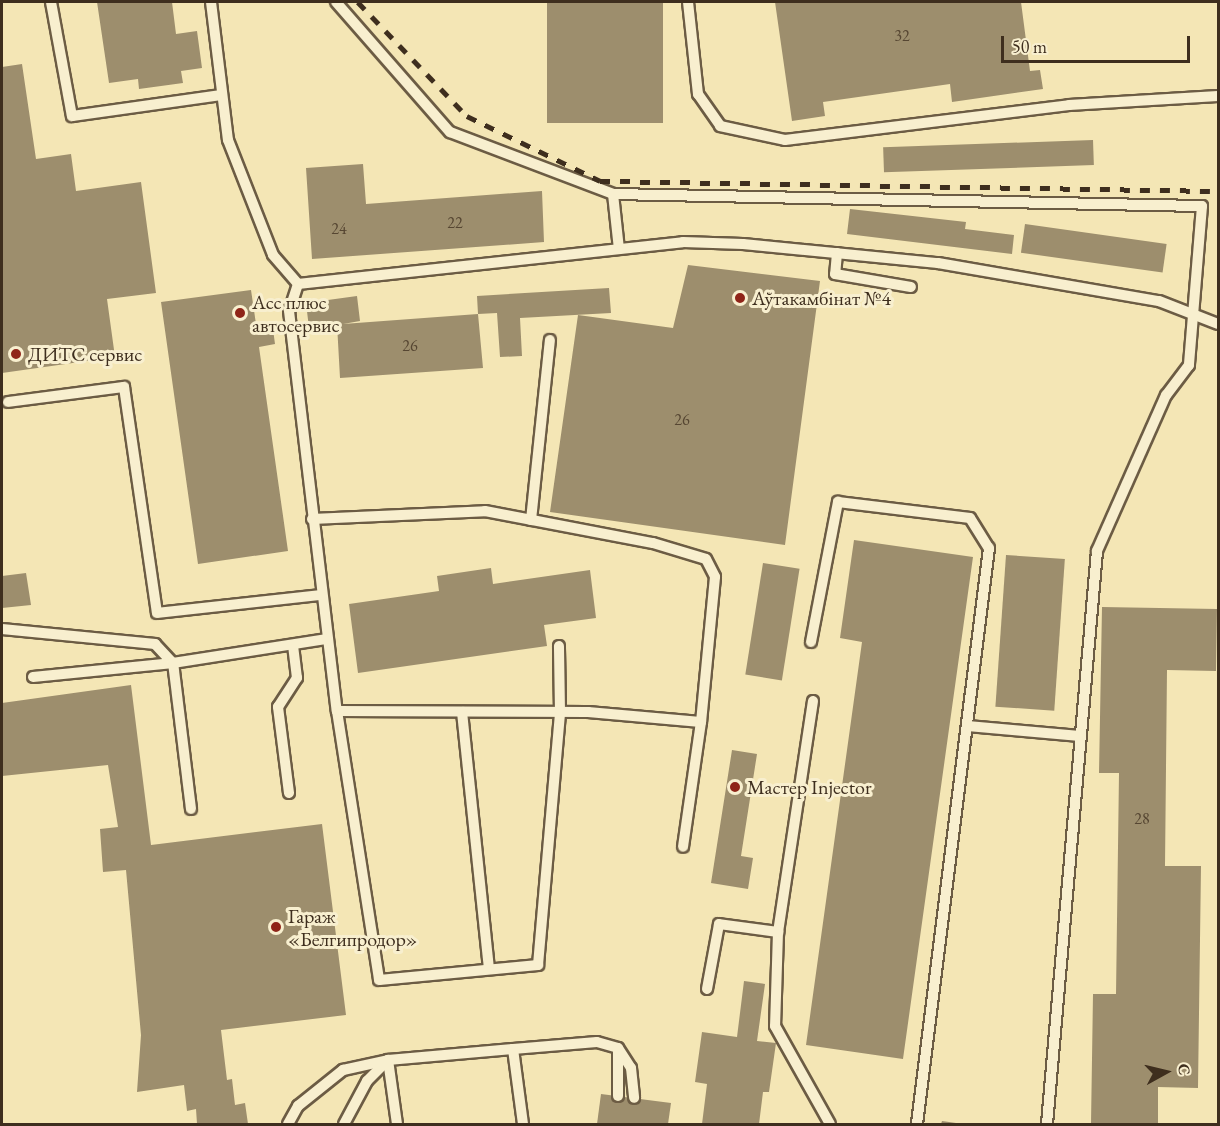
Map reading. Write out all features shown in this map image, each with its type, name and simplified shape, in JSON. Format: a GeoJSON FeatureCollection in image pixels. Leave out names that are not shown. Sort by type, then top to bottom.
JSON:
{"type":"FeatureCollection","features":[{"type":"Feature","properties":{"kind":"lane"},"geometry":{"type":"LineString","coordinates":[[51,2],[72,116],[222,95]]}},
{"type":"Feature","properties":{"kind":"lane"},"geometry":{"type":"LineString","coordinates":[[211,2],[228,140],[273,255],[298,284]]}},
{"type":"Feature","properties":{"kind":"lane"},"geometry":{"type":"LineString","coordinates":[[336,2],[450,132],[613,194],[1202,206],[1196,313],[1189,365],[1166,394],[1096,551],[1078,736],[1047,1125]]}},
{"type":"Feature","properties":{"kind":"lane"},"geometry":{"type":"LineString","coordinates":[[688,2],[698,94],[720,126],[785,140],[1069,105],[1218,96]]}},
{"type":"Feature","properties":{"kind":"lane"},"geometry":{"type":"LineString","coordinates":[[613,194],[619,249]]}},
{"type":"Feature","properties":{"kind":"lane"},"geometry":{"type":"LineString","coordinates":[[298,284],[684,242],[938,263],[1159,301],[1196,313],[1218,324]]}},
{"type":"Feature","properties":{"kind":"lane"},"geometry":{"type":"LineString","coordinates":[[837,253],[835,274],[911,286]]}},
{"type":"Feature","properties":{"kind":"lane"},"geometry":{"type":"LineString","coordinates":[[298,284],[289,311],[312,519],[337,711],[380,980],[538,965],[560,712],[559,646]]}},
{"type":"Feature","properties":{"kind":"lane"},"geometry":{"type":"LineString","coordinates":[[531,520],[550,340]]}},
{"type":"Feature","properties":{"kind":"lane"},"geometry":{"type":"LineString","coordinates":[[8,402],[124,387],[157,613],[321,595]]}},
{"type":"Feature","properties":{"kind":"lane"},"geometry":{"type":"LineString","coordinates":[[811,642],[838,502],[970,518],[989,548],[917,1125]]}},
{"type":"Feature","properties":{"kind":"lane"},"geometry":{"type":"LineString","coordinates":[[312,519],[485,511],[706,559],[715,577],[701,722],[683,847]]}},
{"type":"Feature","properties":{"kind":"lane"},"geometry":{"type":"LineString","coordinates":[[2,629],[155,644],[173,663],[191,809]]}},
{"type":"Feature","properties":{"kind":"lane"},"geometry":{"type":"LineString","coordinates":[[33,677],[173,663],[327,639]]}},
{"type":"Feature","properties":{"kind":"lane"},"geometry":{"type":"LineString","coordinates":[[289,793],[278,707],[297,678],[294,645]]}},
{"type":"Feature","properties":{"kind":"lane"},"geometry":{"type":"LineString","coordinates":[[813,701],[778,932],[776,1026],[830,1125]]}},
{"type":"Feature","properties":{"kind":"lane"},"geometry":{"type":"LineString","coordinates":[[337,711],[560,712],[701,722]]}},
{"type":"Feature","properties":{"kind":"lane"},"geometry":{"type":"LineString","coordinates":[[462,712],[489,969]]}},
{"type":"Feature","properties":{"kind":"lane"},"geometry":{"type":"LineString","coordinates":[[967,726],[1078,736]]}},
{"type":"Feature","properties":{"kind":"lane"},"geometry":{"type":"LineString","coordinates":[[708,989],[719,924],[778,932]]}},
{"type":"Feature","properties":{"kind":"lane"},"geometry":{"type":"LineString","coordinates":[[288,1125],[298,1106],[344,1070],[388,1060],[597,1042],[618,1048],[631,1068],[634,1098]]}},
{"type":"Feature","properties":{"kind":"lane"},"geometry":{"type":"LineString","coordinates":[[618,1048],[618,1096]]}},
{"type":"Feature","properties":{"kind":"lane"},"geometry":{"type":"LineString","coordinates":[[513,1049],[523,1125]]}},
{"type":"Feature","properties":{"kind":"lane"},"geometry":{"type":"LineString","coordinates":[[344,1125],[367,1081],[388,1060]]}},
{"type":"Feature","properties":{"kind":"lane"},"geometry":{"type":"LineString","coordinates":[[388,1060],[397,1125]]}},
{"type":"Feature","properties":{"kind":"building"},"geometry":{"type":"Polygon","coordinates":[[[97,2],[172,2],[176,34],[197,31],[202,68],[181,71],[183,83],[139,89],[138,79],[109,83],[97,2]]]}},
{"type":"Feature","properties":{"kind":"building"},"geometry":{"type":"Polygon","coordinates":[[[547,2],[663,2],[663,123],[547,123],[547,2]]]}},
{"type":"Feature","properties":{"kind":"building"},"geometry":{"type":"Polygon","coordinates":[[[775,2],[1021,2],[1030,71],[1040,70],[1043,89],[952,102],[950,84],[823,102],[825,116],[792,121],[775,2]]]}},
{"type":"Feature","properties":{"kind":"building"},"geometry":{"type":"Polygon","coordinates":[[[22,64],[36,159],[71,154],[76,191],[141,182],[156,293],[107,299],[115,357],[2,373],[2,67],[22,64]]]}},
{"type":"Feature","properties":{"kind":"building"},"geometry":{"type":"Polygon","coordinates":[[[1093,140],[1094,165],[884,172],[883,147],[1093,140]]]}},
{"type":"Feature","properties":{"kind":"building"},"geometry":{"type":"Polygon","coordinates":[[[363,164],[366,204],[542,191],[544,242],[312,259],[306,168],[363,164]]]}},
{"type":"Feature","properties":{"kind":"building"},"geometry":{"type":"Polygon","coordinates":[[[850,209],[966,222],[965,229],[1014,235],[1012,254],[847,234],[850,209]]]}},
{"type":"Feature","properties":{"kind":"building"},"geometry":{"type":"Polygon","coordinates":[[[1025,224],[1167,244],[1163,273],[1021,253],[1025,224]]]}},
{"type":"Feature","properties":{"kind":"building"},"geometry":{"type":"Polygon","coordinates":[[[688,265],[820,281],[785,545],[550,512],[578,315],[673,328],[688,265]]]}},
{"type":"Feature","properties":{"kind":"building"},"geometry":{"type":"Polygon","coordinates":[[[609,288],[611,313],[520,318],[522,356],[500,357],[497,313],[478,314],[477,296],[609,288]]]}},
{"type":"Feature","properties":{"kind":"building"},"geometry":{"type":"Polygon","coordinates":[[[251,290],[256,324],[272,322],[275,344],[259,347],[288,551],[198,564],[161,302],[251,290]]]}},
{"type":"Feature","properties":{"kind":"building"},"geometry":{"type":"Polygon","coordinates":[[[357,296],[360,321],[343,324],[478,314],[483,368],[340,378],[337,324],[309,328],[306,303],[357,296]]]}},
{"type":"Feature","properties":{"kind":"building"},"geometry":{"type":"Polygon","coordinates":[[[854,540],[973,557],[903,1059],[806,1045],[862,642],[840,638],[854,540]]]}},
{"type":"Feature","properties":{"kind":"building"},"geometry":{"type":"Polygon","coordinates":[[[1006,555],[1065,559],[1054,711],[995,707],[1006,555]]]}},
{"type":"Feature","properties":{"kind":"building"},"geometry":{"type":"Polygon","coordinates":[[[763,563],[800,569],[782,680],[745,675],[763,563]]]}},
{"type":"Feature","properties":{"kind":"building"},"geometry":{"type":"Polygon","coordinates":[[[491,568],[493,584],[590,570],[596,618],[544,625],[547,646],[358,673],[349,604],[439,591],[437,576],[491,568]]]}},
{"type":"Feature","properties":{"kind":"building"},"geometry":{"type":"Polygon","coordinates":[[[26,573],[31,605],[2,608],[2,576],[26,573]]]}},
{"type":"Feature","properties":{"kind":"building"},"geometry":{"type":"Polygon","coordinates":[[[1102,607],[1217,609],[1216,671],[1167,670],[1165,866],[1201,866],[1198,1088],[1158,1087],[1158,1124],[1091,1124],[1093,994],[1116,994],[1119,773],[1099,773],[1102,607]]]}},
{"type":"Feature","properties":{"kind":"building"},"geometry":{"type":"Polygon","coordinates":[[[131,685],[151,845],[322,824],[346,1015],[221,1030],[227,1080],[232,1079],[235,1105],[245,1103],[248,1124],[197,1124],[196,1109],[187,1111],[184,1085],[137,1092],[141,1035],[126,870],[103,872],[100,829],[118,827],[108,765],[2,776],[2,703],[131,685]]]}},
{"type":"Feature","properties":{"kind":"building"},"geometry":{"type":"Polygon","coordinates":[[[732,750],[757,754],[741,856],[753,858],[748,889],[711,883],[732,750]]]}},
{"type":"Feature","properties":{"kind":"building"},"geometry":{"type":"Polygon","coordinates":[[[744,981],[765,984],[757,1041],[776,1043],[769,1092],[763,1092],[759,1124],[702,1124],[707,1084],[695,1082],[702,1032],[737,1037],[744,981]]]}},
{"type":"Feature","properties":{"kind":"building"},"geometry":{"type":"Polygon","coordinates":[[[601,1094],[671,1103],[668,1124],[597,1124],[601,1094]]]}},
{"type":"Feature","properties":{"kind":"building"},"geometry":{"type":"Polygon","coordinates":[[[942,1121],[956,1123],[956,1124],[941,1124],[942,1121]]]}},
{"type":"Feature","properties":{"kind":"railway"},"geometry":{"type":"LineString","coordinates":[[358,2],[467,116],[600,181],[1218,191]]}},
{"type":"Feature","properties":{"kind":"place","name":"Аўтакамбінат №4"},"geometry":{"type":"Point","coordinates":[740,298]}},
{"type":"Feature","properties":{"kind":"place","name":"Асс плюс автосервис"},"geometry":{"type":"Point","coordinates":[240,313]}},
{"type":"Feature","properties":{"kind":"place","name":"ДИТС сервис"},"geometry":{"type":"Point","coordinates":[16,354]}},
{"type":"Feature","properties":{"kind":"place","name":"Мастер Injector"},"geometry":{"type":"Point","coordinates":[735,787]}},
{"type":"Feature","properties":{"kind":"place","name":"Гараж «Белгипродор»"},"geometry":{"type":"Point","coordinates":[276,927]}}]}
